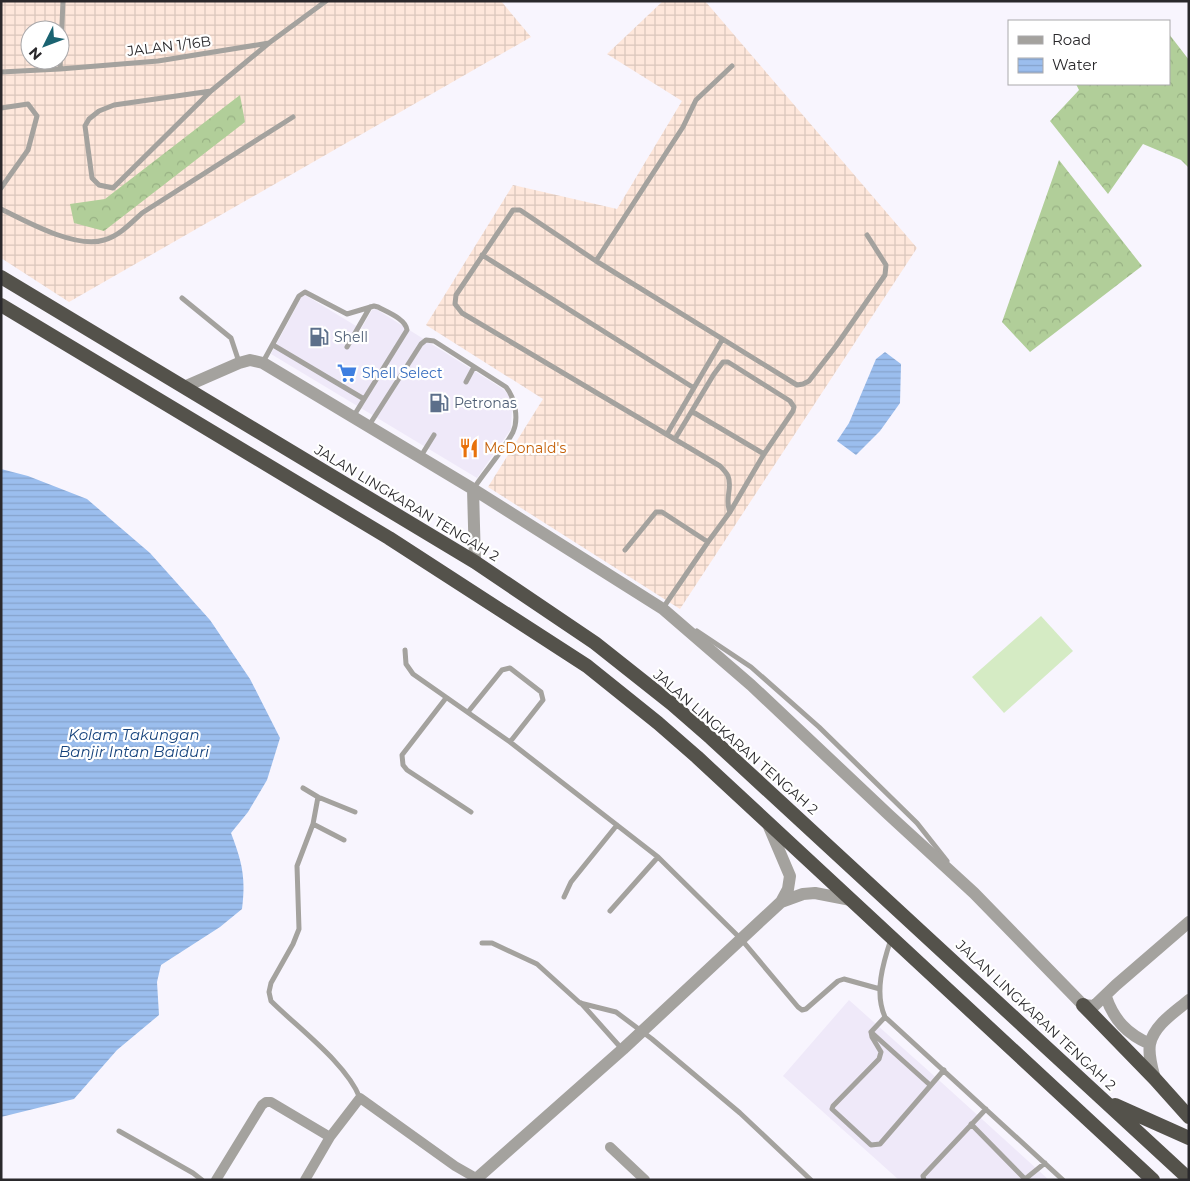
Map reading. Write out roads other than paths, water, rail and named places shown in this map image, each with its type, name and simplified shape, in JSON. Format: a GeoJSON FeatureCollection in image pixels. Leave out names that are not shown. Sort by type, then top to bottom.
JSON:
{"type":"FeatureCollection","features":[{"type":"Feature","properties":{"kind":"highway","name":"JALAN LINGKARAN TENGAH 2"},"geometry":{"type":"LineString","coordinates":[[1,277],[475,562],[595,643],[711,738],[1189,1179]]}},
{"type":"Feature","properties":{"kind":"highway"},"geometry":{"type":"LineString","coordinates":[[1,305],[389,538],[587,666],[658,723],[1153,1180]]}},
{"type":"Feature","properties":{"kind":"highway"},"geometry":{"type":"LineString","coordinates":[[1083,1006],[1189,1118]]}},
{"type":"Feature","properties":{"kind":"highway"},"geometry":{"type":"LineString","coordinates":[[1105,1101],[1189,1138]]}},
{"type":"Feature","properties":{"kind":"street"},"geometry":{"type":"LineString","coordinates":[[184,387],[239,363],[250,360],[263,363],[368,428],[473,489],[663,609],[752,685],[888,816],[974,893],[1083,1006],[1094,1006],[1106,997],[1116,985],[1189,922]]}},
{"type":"Feature","properties":{"kind":"street"},"geometry":{"type":"LineString","coordinates":[[473,489],[475,562]]}},
{"type":"Feature","properties":{"kind":"street"},"geometry":{"type":"LineString","coordinates":[[305,1180],[330,1137],[360,1098],[475,1179],[623,1049],[781,902],[788,888],[790,876],[767,822]]}},
{"type":"Feature","properties":{"kind":"street"},"geometry":{"type":"LineString","coordinates":[[781,902],[803,894],[815,893],[851,900]]}},
{"type":"Feature","properties":{"kind":"street"},"geometry":{"type":"LineString","coordinates":[[1106,997],[1110,1010],[1126,1031],[1150,1044]]}},
{"type":"Feature","properties":{"kind":"street"},"geometry":{"type":"LineString","coordinates":[[1154,1079],[1150,1044],[1162,1024],[1189,1000]]}},
{"type":"Feature","properties":{"kind":"street"},"geometry":{"type":"LineString","coordinates":[[216,1180],[262,1105],[266,1102],[271,1102],[330,1137]]}},
{"type":"Feature","properties":{"kind":"street"},"geometry":{"type":"LineString","coordinates":[[610,1147],[646,1180]]}},
{"type":"Feature","properties":{"kind":"lane"},"geometry":{"type":"LineString","coordinates":[[62,20],[63,1]]}},
{"type":"Feature","properties":{"kind":"lane","name":"JALAN 1/16B"},"geometry":{"type":"LineString","coordinates":[[70,68],[158,61],[269,43],[326,1]]}},
{"type":"Feature","properties":{"kind":"lane"},"geometry":{"type":"LineString","coordinates":[[211,91],[114,105],[99,111],[85,126],[92,178],[99,185],[113,188],[211,91],[269,43]]}},
{"type":"Feature","properties":{"kind":"lane"},"geometry":{"type":"LineString","coordinates":[[596,260],[683,127],[696,100],[732,66]]}},
{"type":"Feature","properties":{"kind":"lane","name":"JALAN 1/16B"},"geometry":{"type":"LineString","coordinates":[[1,72],[40,70]]}},
{"type":"Feature","properties":{"kind":"lane"},"geometry":{"type":"LineString","coordinates":[[1,108],[28,104],[37,116],[28,150],[1,188]]}},
{"type":"Feature","properties":{"kind":"lane"},"geometry":{"type":"LineString","coordinates":[[1,210],[42,230],[87,243],[104,240],[123,230],[142,213],[293,117]]}},
{"type":"Feature","properties":{"kind":"lane"},"geometry":{"type":"LineString","coordinates":[[730,512],[727,505],[730,486],[728,476],[720,466],[462,313],[455,304],[456,296],[513,210],[520,210],[722,340],[797,385],[809,381],[836,346],[885,275],[886,265],[867,236]]}},
{"type":"Feature","properties":{"kind":"lane"},"geometry":{"type":"LineString","coordinates":[[482,255],[694,388]]}},
{"type":"Feature","properties":{"kind":"lane"},"geometry":{"type":"LineString","coordinates":[[263,363],[299,296],[305,292],[347,314],[378,306],[403,322],[407,330],[353,417]]}},
{"type":"Feature","properties":{"kind":"lane"},"geometry":{"type":"LineString","coordinates":[[182,298],[231,338],[239,363]]}},
{"type":"Feature","properties":{"kind":"lane"},"geometry":{"type":"LineString","coordinates":[[347,347],[370,307]]}},
{"type":"Feature","properties":{"kind":"lane"},"geometry":{"type":"LineString","coordinates":[[368,428],[421,344],[426,340],[434,341],[506,387],[513,395],[516,409],[514,430],[473,489]]}},
{"type":"Feature","properties":{"kind":"lane"},"geometry":{"type":"LineString","coordinates":[[667,434],[722,340]]}},
{"type":"Feature","properties":{"kind":"lane"},"geometry":{"type":"LineString","coordinates":[[273,345],[331,376],[364,399]]}},
{"type":"Feature","properties":{"kind":"lane"},"geometry":{"type":"LineString","coordinates":[[663,609],[730,512],[794,407],[790,401],[728,362],[720,364],[676,439]]}},
{"type":"Feature","properties":{"kind":"lane"},"geometry":{"type":"LineString","coordinates":[[466,382],[474,367]]}},
{"type":"Feature","properties":{"kind":"lane"},"geometry":{"type":"LineString","coordinates":[[693,412],[764,454]]}},
{"type":"Feature","properties":{"kind":"lane"},"geometry":{"type":"LineString","coordinates":[[420,459],[434,435]]}},
{"type":"Feature","properties":{"kind":"lane"},"geometry":{"type":"LineString","coordinates":[[625,550],[656,512],[662,512],[708,542]]}},
{"type":"Feature","properties":{"kind":"lane"},"geometry":{"type":"LineString","coordinates":[[405,650],[408,669],[510,742],[658,857],[741,939],[802,1010],[806,1009],[838,981],[844,979],[880,990]]}},
{"type":"Feature","properties":{"kind":"lane"},"geometry":{"type":"LineString","coordinates":[[468,712],[502,670],[510,668],[541,692],[543,697],[543,700],[510,742]]}},
{"type":"Feature","properties":{"kind":"lane"},"geometry":{"type":"LineString","coordinates":[[446,698],[402,756],[402,760],[407,770],[470,812]]}},
{"type":"Feature","properties":{"kind":"lane"},"geometry":{"type":"LineString","coordinates":[[303,788],[318,797],[355,812]]}},
{"type":"Feature","properties":{"kind":"lane"},"geometry":{"type":"LineString","coordinates":[[318,797],[313,824],[297,866],[299,929],[293,944],[271,983],[270,1001],[333,1059],[354,1084],[360,1098]]}},
{"type":"Feature","properties":{"kind":"lane"},"geometry":{"type":"LineString","coordinates":[[313,824],[344,840]]}},
{"type":"Feature","properties":{"kind":"lane"},"geometry":{"type":"LineString","coordinates":[[564,897],[571,882],[617,826]]}},
{"type":"Feature","properties":{"kind":"lane"},"geometry":{"type":"LineString","coordinates":[[610,911],[658,857]]}},
{"type":"Feature","properties":{"kind":"lane"},"geometry":{"type":"LineString","coordinates":[[892,937],[885,959],[880,990],[880,1007],[885,1017],[1063,1180]]}},
{"type":"Feature","properties":{"kind":"lane"},"geometry":{"type":"LineString","coordinates":[[482,943],[492,943],[537,964],[580,1003],[623,1049]]}},
{"type":"Feature","properties":{"kind":"lane"},"geometry":{"type":"LineString","coordinates":[[580,1003],[616,1012],[740,1113],[811,1180]]}},
{"type":"Feature","properties":{"kind":"lane"},"geometry":{"type":"LineString","coordinates":[[871,1032],[885,1017]]}},
{"type":"Feature","properties":{"kind":"lane"},"geometry":{"type":"LineString","coordinates":[[871,1032],[881,1052],[879,1059],[833,1106],[832,1110],[871,1145],[880,1144],[944,1070]]}},
{"type":"Feature","properties":{"kind":"lane"},"geometry":{"type":"LineString","coordinates":[[871,1032],[930,1085]]}},
{"type":"Feature","properties":{"kind":"lane"},"geometry":{"type":"LineString","coordinates":[[924,1180],[923,1176],[986,1109]]}},
{"type":"Feature","properties":{"kind":"lane"},"geometry":{"type":"LineString","coordinates":[[972,1124],[1024,1179],[1045,1163]]}},
{"type":"Feature","properties":{"kind":"lane"},"geometry":{"type":"LineString","coordinates":[[119,1131],[202,1180]]}},
{"type":"Feature","properties":{"kind":"water"},"geometry":{"type":"Polygon","coordinates":[[[885,352],[901,364],[900,403],[880,431],[856,455],[837,441],[849,423],[876,359],[885,352]]]}},
{"type":"Feature","properties":{"kind":"water","name":"Kolam Takungan Banjir Intan Baiduri"},"geometry":{"type":"Polygon","coordinates":[[[1,469],[28,476],[87,499],[150,553],[210,620],[250,679],[280,738],[267,780],[248,812],[231,833],[242,870],[244,888],[242,909],[220,927],[161,965],[157,982],[159,1015],[117,1050],[74,1099],[1,1117],[1,469]]]}},
{"type":"Feature","properties":{"kind":"place","name":"Shell"},"geometry":{"type":"Point","coordinates":[319,337]}},
{"type":"Feature","properties":{"kind":"place","name":"Shell Select"},"geometry":{"type":"Point","coordinates":[347,373]}},
{"type":"Feature","properties":{"kind":"place","name":"Petronas"},"geometry":{"type":"Point","coordinates":[439,403]}},
{"type":"Feature","properties":{"kind":"place","name":"McDonald's"},"geometry":{"type":"Point","coordinates":[469,448]}}]}
